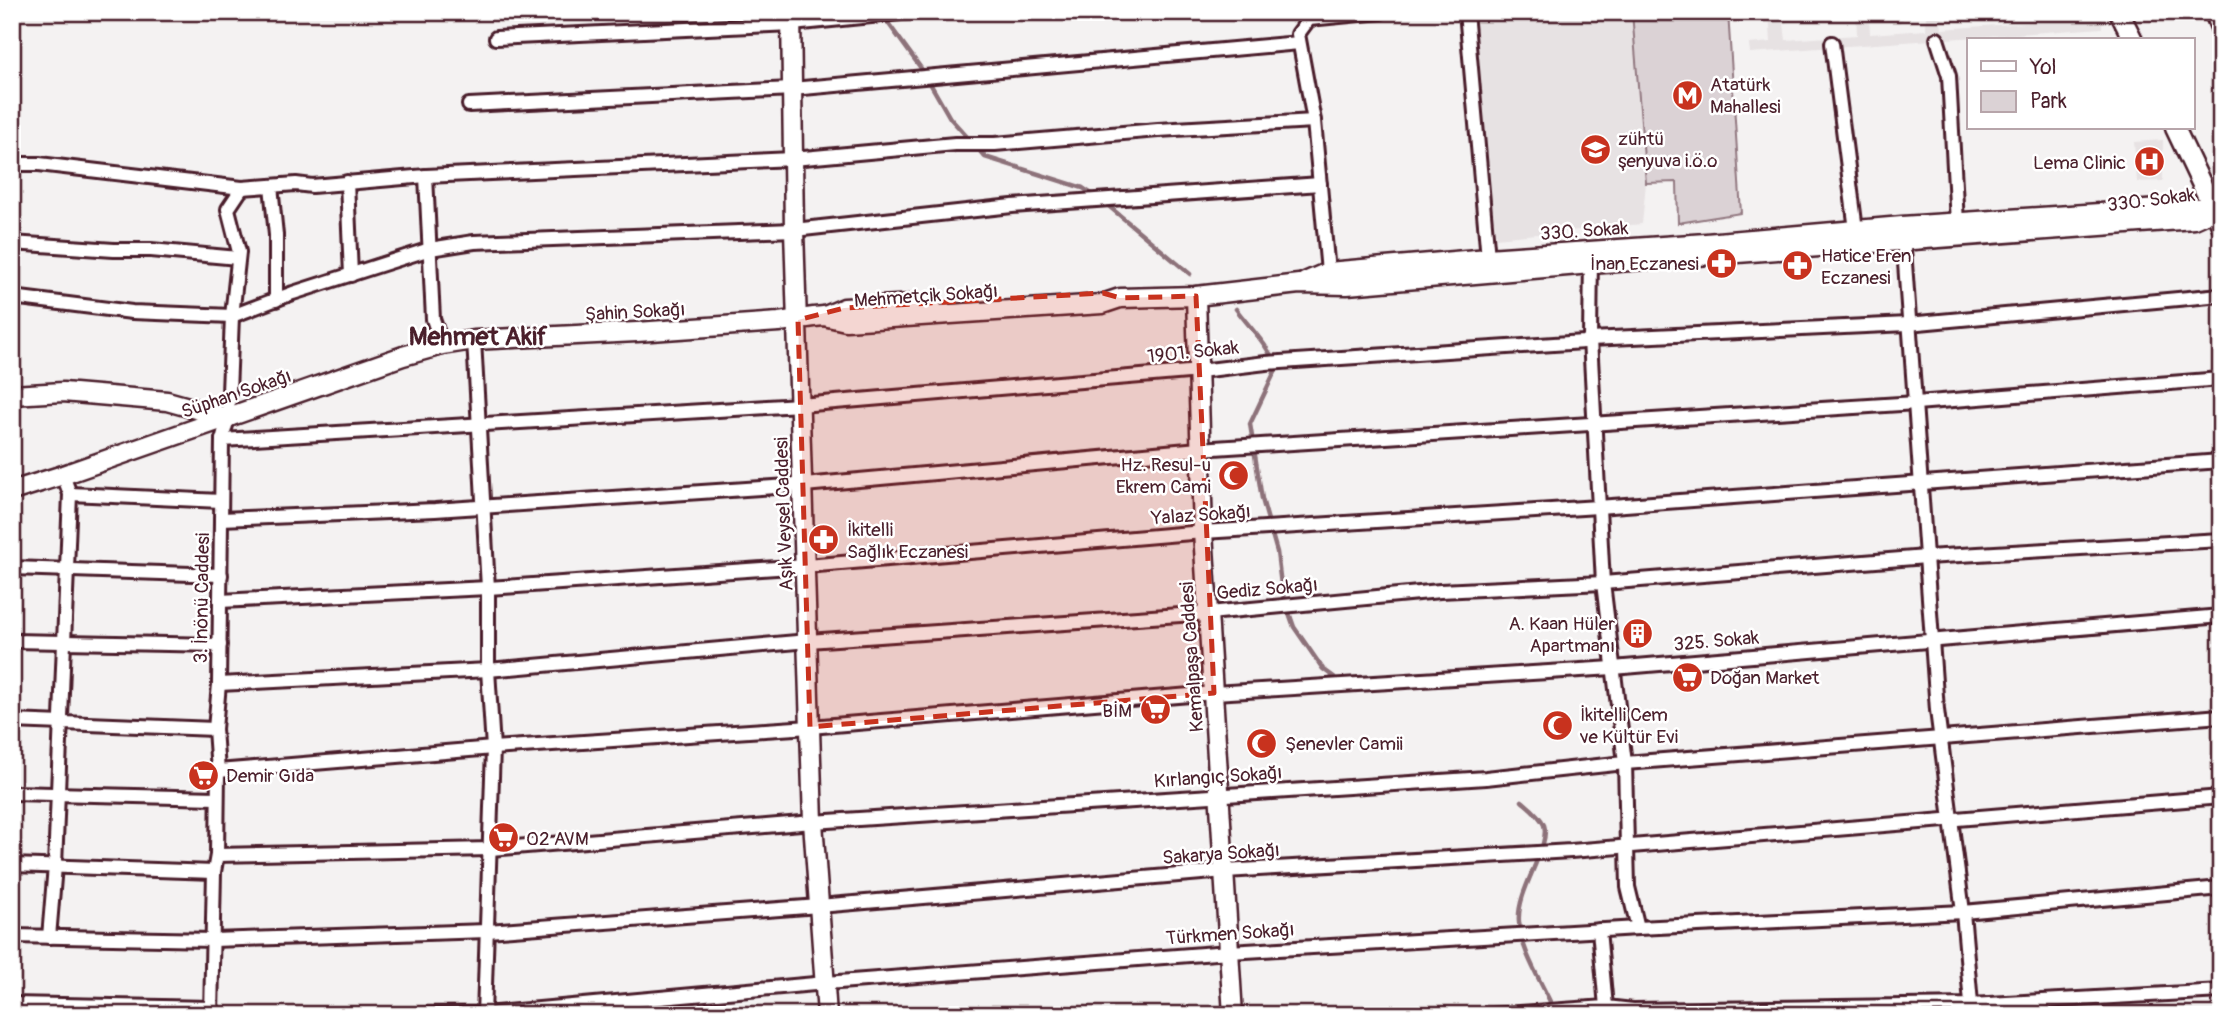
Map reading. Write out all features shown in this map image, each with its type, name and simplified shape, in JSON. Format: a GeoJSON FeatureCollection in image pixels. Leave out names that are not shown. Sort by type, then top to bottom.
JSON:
{"type":"FeatureCollection","features":[{"type":"Feature","properties":{"kind":"main road"},"geometry":{"type":"LineString","coordinates":[[2119,12],[2132,38]]}},
{"type":"Feature","properties":{"kind":"main road","name":"Aşık Veysel Caddesi"},"geometry":{"type":"LineString","coordinates":[[791,18],[794,230],[813,822],[827,1015]]}},
{"type":"Feature","properties":{"kind":"main road"},"geometry":{"type":"LineString","coordinates":[[2176,130],[2219,215]]}},
{"type":"Feature","properties":{"kind":"main road","name":"330. Sokak"},"geometry":{"type":"LineString","coordinates":[[1299,284],[1347,285],[1856,230],[1903,234],[1957,223],[2190,207],[2219,215]]}},
{"type":"Feature","properties":{"kind":"main road","name":"330. Sokak"},"geometry":{"type":"LineString","coordinates":[[1299,284],[1328,272],[1488,258],[1591,257],[1903,234],[2194,219],[2219,215]]}},
{"type":"Feature","properties":{"kind":"main road","name":"Mehmetçik Sokağı"},"geometry":{"type":"LineString","coordinates":[[798,320],[824,316],[844,309],[885,306],[1103,293],[1120,298],[1196,296],[1299,284]]}},
{"type":"Feature","properties":{"kind":"main road","name":"Kemalpaşa Caddesi"},"geometry":{"type":"LineString","coordinates":[[1196,296],[1203,532],[1233,1015]]}},
{"type":"Feature","properties":{"kind":"main road","name":"Şahin Sokağı"},"geometry":{"type":"LineString","coordinates":[[474,340],[798,320]]}},
{"type":"Feature","properties":{"kind":"main road","name":"Süphan Sokağı"},"geometry":{"type":"LineString","coordinates":[[12,491],[403,356],[442,345],[474,340]]}},
{"type":"Feature","properties":{"kind":"main road"},"geometry":{"type":"LineString","coordinates":[[12,395],[63,392],[167,401],[228,418]]}},
{"type":"Feature","properties":{"kind":"street"},"geometry":{"type":"LineString","coordinates":[[496,38],[911,12]]}},
{"type":"Feature","properties":{"kind":"street"},"geometry":{"type":"LineString","coordinates":[[1328,272],[1314,121],[1298,34],[1309,19],[1381,12]]}},
{"type":"Feature","properties":{"kind":"street"},"geometry":{"type":"LineString","coordinates":[[1466,12],[1488,258]]}},
{"type":"Feature","properties":{"kind":"street"},"geometry":{"type":"LineString","coordinates":[[2211,12],[2221,36]]}},
{"type":"Feature","properties":{"kind":"street"},"geometry":{"type":"LineString","coordinates":[[1937,40],[1949,76],[1957,223]]}},
{"type":"Feature","properties":{"kind":"street"},"geometry":{"type":"LineString","coordinates":[[470,105],[792,89],[1299,43]]}},
{"type":"Feature","properties":{"kind":"street"},"geometry":{"type":"LineString","coordinates":[[1832,43],[1856,230]]}},
{"type":"Feature","properties":{"kind":"street"},"geometry":{"type":"LineString","coordinates":[[12,164],[39,164],[242,188],[296,184],[312,186],[426,176],[793,159],[962,144],[1314,121]]}},
{"type":"Feature","properties":{"kind":"street"},"geometry":{"type":"LineString","coordinates":[[426,176],[433,318],[442,345]]}},
{"type":"Feature","properties":{"kind":"street"},"geometry":{"type":"LineString","coordinates":[[346,182],[351,275]]}},
{"type":"Feature","properties":{"kind":"street"},"geometry":{"type":"LineString","coordinates":[[12,297],[132,312],[232,316],[430,249],[474,242],[794,230],[1012,206],[1320,184]]}},
{"type":"Feature","properties":{"kind":"street"},"geometry":{"type":"LineString","coordinates":[[271,186],[276,235],[276,300]]}},
{"type":"Feature","properties":{"kind":"street","name":"3. İnönü Caddesi"},"geometry":{"type":"LineString","coordinates":[[212,1011],[214,872],[217,855],[218,771],[215,729],[220,645],[222,440],[228,418],[232,316],[239,252],[228,209],[242,188]]}},
{"type":"Feature","properties":{"kind":"street"},"geometry":{"type":"LineString","coordinates":[[1903,234],[1931,641],[1940,739],[1963,912],[1971,1010]]}},
{"type":"Feature","properties":{"kind":"street"},"geometry":{"type":"LineString","coordinates":[[12,243],[101,250],[151,250],[238,258]]}},
{"type":"Feature","properties":{"kind":"street"},"geometry":{"type":"LineString","coordinates":[[1591,257],[1590,339],[1598,508],[1625,763],[1628,887],[1638,928]]}},
{"type":"Feature","properties":{"kind":"street","name":"1901. Sokak"},"geometry":{"type":"LineString","coordinates":[[222,440],[800,405],[1266,363],[1584,342],[1590,339],[1908,324],[2221,295]]}},
{"type":"Feature","properties":{"kind":"street"},"geometry":{"type":"LineString","coordinates":[[474,340],[488,588],[488,670],[493,748],[484,1014]]}},
{"type":"Feature","properties":{"kind":"street"},"geometry":{"type":"LineString","coordinates":[[221,519],[484,507],[804,485],[1199,449],[1916,403],[2221,379]]}},
{"type":"Feature","properties":{"kind":"street","name":"Yalaz Sokağı"},"geometry":{"type":"LineString","coordinates":[[220,601],[488,588],[806,566],[1203,532],[1598,508],[2221,461]]}},
{"type":"Feature","properties":{"kind":"street"},"geometry":{"type":"LineString","coordinates":[[49,937],[55,866],[70,494],[63,475]]}},
{"type":"Feature","properties":{"kind":"street"},"geometry":{"type":"LineString","coordinates":[[70,494],[221,501]]}},
{"type":"Feature","properties":{"kind":"street","name":"Gediz Sokağı"},"geometry":{"type":"LineString","coordinates":[[219,684],[488,670],[808,641],[1209,612],[1440,591],[1604,583],[1926,557],[2221,540]]}},
{"type":"Feature","properties":{"kind":"street"},"geometry":{"type":"LineString","coordinates":[[12,568],[220,575]]}},
{"type":"Feature","properties":{"kind":"street","name":"325. Sokak"},"geometry":{"type":"LineString","coordinates":[[218,771],[493,748],[810,727],[1214,693],[1613,668],[2221,616]]}},
{"type":"Feature","properties":{"kind":"street"},"geometry":{"type":"LineString","coordinates":[[12,640],[220,645]]}},
{"type":"Feature","properties":{"kind":"street","name":"Kırlangıç Sokağı"},"geometry":{"type":"LineString","coordinates":[[217,855],[490,849],[813,822],[1486,778],[1625,763],[2221,716]]}},
{"type":"Feature","properties":{"kind":"street"},"geometry":{"type":"LineString","coordinates":[[12,721],[215,729]]}},
{"type":"Feature","properties":{"kind":"street"},"geometry":{"type":"LineString","coordinates":[[12,793],[217,798]]}},
{"type":"Feature","properties":{"kind":"street","name":"Sakarya Sokağı"},"geometry":{"type":"LineString","coordinates":[[12,936],[213,940],[486,931],[1225,872],[1549,853],[2221,797]]}},
{"type":"Feature","properties":{"kind":"street"},"geometry":{"type":"LineString","coordinates":[[12,865],[214,872]]}},
{"type":"Feature","properties":{"kind":"street","name":"Türkmen Sokağı"},"geometry":{"type":"LineString","coordinates":[[421,1015],[484,1014],[1229,952],[1963,912],[2221,888]]}},
{"type":"Feature","properties":{"kind":"street"},"geometry":{"type":"LineString","coordinates":[[1599,930],[1606,1007]]}},
{"type":"Feature","properties":{"kind":"street"},"geometry":{"type":"LineString","coordinates":[[1491,1015],[1606,1007],[1696,1012],[1971,1010],[2221,991]]}},
{"type":"Feature","properties":{"kind":"street"},"geometry":{"type":"LineString","coordinates":[[12,1004],[212,1011]]}},
{"type":"Feature","properties":{"kind":"highlighted area"},"geometry":{"type":"Polygon","coordinates":[[[1103,293],[1120,298],[1196,296],[1214,693],[810,727],[798,320],[844,308],[1103,293]]]}},
{"type":"Feature","properties":{"kind":"shaded area"},"geometry":{"type":"Polygon","coordinates":[[[1632,12],[1646,183],[1642,224],[1496,238],[1472,23],[1632,12]]]}},
{"type":"Feature","properties":{"kind":"shaded area"},"geometry":{"type":"Polygon","coordinates":[[[1769,12],[1794,12],[1796,17],[1784,24],[1786,40],[1857,35],[1856,12],[1943,12],[1940,14],[1942,29],[2065,20],[2065,12],[2079,12],[2080,20],[2102,19],[2102,28],[1750,53],[1749,44],[1771,42],[1769,12]],[[1909,14],[1899,23],[1890,22],[1883,16],[1869,17],[1870,34],[1926,30],[1926,14],[1909,14]]]}},
{"type":"Feature","properties":{"kind":"shaded area","name":"Lema Clinic"},"geometry":{"type":"Polygon","coordinates":[[[2163,140],[2163,181],[2137,182],[2134,142],[2163,140]]]}},
{"type":"Feature","properties":{"kind":"green space"},"geometry":{"type":"Polygon","coordinates":[[[1632,12],[1728,12],[1741,213],[1678,223],[1677,182],[1646,183],[1632,12]]]}},
{"type":"Feature","properties":{"kind":"waterway"},"geometry":{"type":"LineString","coordinates":[[883,16],[923,71],[950,118],[970,140]]}},
{"type":"Feature","properties":{"kind":"waterway"},"geometry":{"type":"LineString","coordinates":[[976,147],[985,157],[1083,188],[1095,196]]}},
{"type":"Feature","properties":{"kind":"waterway"},"geometry":{"type":"LineString","coordinates":[[1105,203],[1190,274]]}},
{"type":"Feature","properties":{"kind":"waterway"},"geometry":{"type":"LineString","coordinates":[[1236,309],[1264,344],[1277,367],[1250,424],[1262,499],[1277,552],[1282,593],[1294,627],[1323,669],[1334,677]]}},
{"type":"Feature","properties":{"kind":"waterway"},"geometry":{"type":"LineString","coordinates":[[1522,801],[1540,818],[1545,834],[1523,896],[1519,922],[1527,955],[1553,1008]]}},
{"type":"Feature","properties":{"kind":"place","name":"Atatürk Mahallesi"},"geometry":{"type":"Point","coordinates":[1687,95]}},
{"type":"Feature","properties":{"kind":"place","name":"zühtü şenyuva i.ö.o"},"geometry":{"type":"Point","coordinates":[1595,149]}},
{"type":"Feature","properties":{"kind":"place","name":"Lema Clinic"},"geometry":{"type":"Point","coordinates":[2149,162]}},
{"type":"Feature","properties":{"kind":"place","name":"İnan Eczanesi"},"geometry":{"type":"Point","coordinates":[1722,263]}},
{"type":"Feature","properties":{"kind":"place","name":"Hatice Eren Eczanesi"},"geometry":{"type":"Point","coordinates":[1798,266]}},
{"type":"Feature","properties":{"kind":"place","name":"Hz. Resul-u Ekrem Cami"},"geometry":{"type":"Point","coordinates":[1234,475]}},
{"type":"Feature","properties":{"kind":"place","name":"İkitelli Sağlık Eczanesi"},"geometry":{"type":"Point","coordinates":[824,540]}},
{"type":"Feature","properties":{"kind":"place","name":"A. Kaan Hüler Apartmanı"},"geometry":{"type":"Point","coordinates":[1638,634]}},
{"type":"Feature","properties":{"kind":"place","name":"Doğan Market"},"geometry":{"type":"Point","coordinates":[1687,677]}},
{"type":"Feature","properties":{"kind":"place","name":"BİM"},"geometry":{"type":"Point","coordinates":[1155,710]}},
{"type":"Feature","properties":{"kind":"place","name":"İkitelli Cem ve Kültür Evi"},"geometry":{"type":"Point","coordinates":[1557,725]}},
{"type":"Feature","properties":{"kind":"place","name":"Şenevler Camii"},"geometry":{"type":"Point","coordinates":[1262,743]}},
{"type":"Feature","properties":{"kind":"place","name":"Demir Gıda"},"geometry":{"type":"Point","coordinates":[203,775]}},
{"type":"Feature","properties":{"kind":"place","name":"02 AVM"},"geometry":{"type":"Point","coordinates":[503,838]}},
{"type":"Feature","properties":{"kind":"district","name":"Mehmet Akif"},"geometry":{"type":"Point","coordinates":[478,336]}}]}
